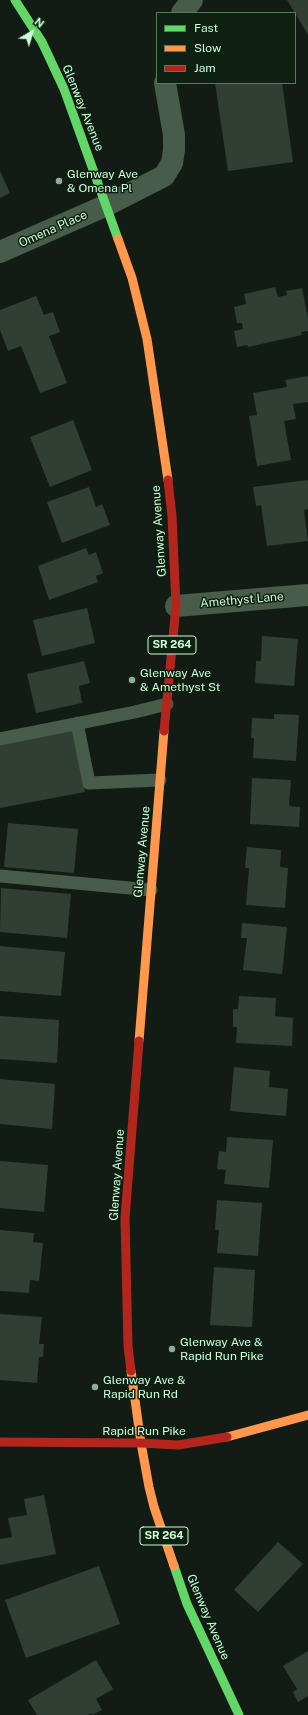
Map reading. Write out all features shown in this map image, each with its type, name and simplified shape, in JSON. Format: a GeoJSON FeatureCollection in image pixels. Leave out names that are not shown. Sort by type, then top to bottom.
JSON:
{"type":"FeatureCollection","features":[{"type":"Feature","properties":{"kind":"main road","name":"Glenway Avenue"},"geometry":{"type":"LineString","coordinates":[[15,0],[42,42],[64,89],[107,205],[132,278],[147,339],[162,428],[172,516],[176,606],[160,780],[125,1218],[128,1346],[141,1443],[152,1500],[187,1604],[239,1715]]}},
{"type":"Feature","properties":{"kind":"main road","name":"Rapid Run Pike"},"geometry":{"type":"LineString","coordinates":[[0,1442],[141,1443],[178,1445],[217,1440],[308,1415]]}},
{"type":"Feature","properties":{"kind":"street"},"geometry":{"type":"LineString","coordinates":[[183,12],[192,0]]}},
{"type":"Feature","properties":{"kind":"street","name":"Omena Place"},"geometry":{"type":"LineString","coordinates":[[0,252],[107,205],[164,176],[172,164],[174,150],[174,135],[165,84]]}},
{"type":"Feature","properties":{"kind":"street","name":"Amethyst Lane"},"geometry":{"type":"LineString","coordinates":[[176,606],[308,595]]}},
{"type":"Feature","properties":{"kind":"lane"},"geometry":{"type":"LineString","coordinates":[[0,739],[135,712],[167,704]]}},
{"type":"Feature","properties":{"kind":"lane"},"geometry":{"type":"LineString","coordinates":[[77,723],[89,783],[160,780]]}},
{"type":"Feature","properties":{"kind":"lane"},"geometry":{"type":"LineString","coordinates":[[0,876],[151,890]]}},
{"type":"Feature","properties":{"kind":"building"},"geometry":{"type":"Polygon","coordinates":[[[287,0],[308,0],[308,35],[296,15],[296,12],[294,12],[287,0]]]}},
{"type":"Feature","properties":{"kind":"building"},"geometry":{"type":"Polygon","coordinates":[[[215,84],[282,84],[293,162],[228,171],[215,84]]]}},
{"type":"Feature","properties":{"kind":"building"},"geometry":{"type":"Polygon","coordinates":[[[0,171],[10,193],[0,198],[0,171]]]}},
{"type":"Feature","properties":{"kind":"building"},"geometry":{"type":"Polygon","coordinates":[[[275,287],[278,297],[287,295],[286,291],[302,288],[308,318],[308,331],[301,332],[302,335],[248,347],[247,345],[237,347],[234,331],[243,329],[242,323],[237,323],[234,307],[246,304],[244,294],[275,287]]]}},
{"type":"Feature","properties":{"kind":"building"},"geometry":{"type":"Polygon","coordinates":[[[36,296],[44,315],[53,312],[60,332],[49,336],[67,383],[40,393],[21,346],[8,351],[0,330],[0,310],[36,296]]]}},
{"type":"Feature","properties":{"kind":"building"},"geometry":{"type":"Polygon","coordinates":[[[308,376],[308,402],[293,404],[296,419],[284,421],[291,460],[257,466],[249,416],[257,415],[253,393],[287,387],[285,380],[308,376]]]}},
{"type":"Feature","properties":{"kind":"building"},"geometry":{"type":"Polygon","coordinates":[[[73,420],[92,470],[50,487],[30,437],[73,420]]]}},
{"type":"Feature","properties":{"kind":"building"},"geometry":{"type":"Polygon","coordinates":[[[308,480],[308,509],[304,510],[308,541],[267,546],[261,505],[256,506],[253,487],[308,480]]]}},
{"type":"Feature","properties":{"kind":"building"},"geometry":{"type":"Polygon","coordinates":[[[89,487],[96,507],[102,504],[110,525],[62,543],[47,502],[89,487]]]}},
{"type":"Feature","properties":{"kind":"building"},"geometry":{"type":"Polygon","coordinates":[[[86,548],[89,555],[96,552],[103,573],[96,576],[98,582],[49,600],[38,566],[86,548]]]}},
{"type":"Feature","properties":{"kind":"building"},"geometry":{"type":"Polygon","coordinates":[[[87,608],[95,643],[42,656],[33,620],[87,608]]]}},
{"type":"Feature","properties":{"kind":"building"},"geometry":{"type":"Polygon","coordinates":[[[262,636],[298,639],[294,686],[255,683],[256,661],[261,661],[262,636]]]}},
{"type":"Feature","properties":{"kind":"building"},"geometry":{"type":"Polygon","coordinates":[[[84,661],[90,683],[79,686],[82,703],[36,713],[27,674],[84,661]]]}},
{"type":"Feature","properties":{"kind":"building"},"geometry":{"type":"Polygon","coordinates":[[[274,714],[299,715],[296,761],[253,758],[254,738],[251,738],[252,718],[274,719],[274,714]]]}},
{"type":"Feature","properties":{"kind":"building"},"geometry":{"type":"Polygon","coordinates":[[[73,730],[85,792],[0,808],[0,744],[73,730]]]}},
{"type":"Feature","properties":{"kind":"building"},"geometry":{"type":"Polygon","coordinates":[[[252,778],[291,780],[289,806],[300,807],[299,827],[250,824],[252,778]]]}},
{"type":"Feature","properties":{"kind":"building"},"geometry":{"type":"Polygon","coordinates":[[[8,823],[78,829],[74,873],[4,867],[8,823]]]}},
{"type":"Feature","properties":{"kind":"building"},"geometry":{"type":"Polygon","coordinates":[[[247,847],[281,850],[280,867],[288,868],[285,908],[246,905],[249,868],[245,868],[247,847]]]}},
{"type":"Feature","properties":{"kind":"building"},"geometry":{"type":"Polygon","coordinates":[[[1,888],[71,894],[67,938],[0,932],[1,888]]]}},
{"type":"Feature","properties":{"kind":"building"},"geometry":{"type":"Polygon","coordinates":[[[242,923],[287,927],[282,974],[243,970],[247,938],[241,938],[242,923]]]}},
{"type":"Feature","properties":{"kind":"building"},"geometry":{"type":"Polygon","coordinates":[[[0,946],[65,952],[61,996],[0,991],[0,946]]]}},
{"type":"Feature","properties":{"kind":"building"},"geometry":{"type":"Polygon","coordinates":[[[239,996],[276,998],[275,1016],[293,1018],[292,1046],[236,1043],[237,1027],[233,1027],[233,1009],[238,1009],[239,996]]]}},
{"type":"Feature","properties":{"kind":"building"},"geometry":{"type":"Polygon","coordinates":[[[0,1016],[59,1020],[57,1063],[0,1059],[0,1016]]]}},
{"type":"Feature","properties":{"kind":"building"},"geometry":{"type":"Polygon","coordinates":[[[234,1067],[270,1071],[269,1087],[288,1089],[286,1116],[230,1111],[234,1067]]]}},
{"type":"Feature","properties":{"kind":"building"},"geometry":{"type":"Polygon","coordinates":[[[0,1079],[55,1084],[52,1129],[0,1124],[0,1079]]]}},
{"type":"Feature","properties":{"kind":"building"},"geometry":{"type":"Polygon","coordinates":[[[227,1137],[273,1140],[269,1188],[224,1184],[226,1170],[217,1169],[219,1151],[226,1152],[227,1137]]]}},
{"type":"Feature","properties":{"kind":"building"},"geometry":{"type":"Polygon","coordinates":[[[0,1161],[48,1165],[44,1212],[0,1208],[0,1161]]]}},
{"type":"Feature","properties":{"kind":"building"},"geometry":{"type":"Polygon","coordinates":[[[217,1200],[262,1203],[258,1256],[217,1253],[219,1230],[215,1230],[217,1200]]]}},
{"type":"Feature","properties":{"kind":"building"},"geometry":{"type":"Polygon","coordinates":[[[0,1230],[34,1233],[33,1242],[43,1243],[39,1281],[30,1280],[29,1293],[0,1291],[0,1230]]]}},
{"type":"Feature","properties":{"kind":"building"},"geometry":{"type":"Polygon","coordinates":[[[214,1267],[255,1270],[252,1327],[210,1325],[214,1267]]]}},
{"type":"Feature","properties":{"kind":"building"},"geometry":{"type":"Polygon","coordinates":[[[0,1314],[42,1317],[39,1344],[44,1344],[43,1357],[39,1357],[37,1383],[0,1380],[0,1314]]]}},
{"type":"Feature","properties":{"kind":"building"},"geometry":{"type":"Polygon","coordinates":[[[44,1495],[56,1554],[0,1565],[0,1539],[12,1537],[8,1518],[27,1515],[24,1499],[44,1495]]]}},
{"type":"Feature","properties":{"kind":"building"},"geometry":{"type":"Polygon","coordinates":[[[278,1542],[303,1564],[258,1612],[234,1590],[278,1542]]]}},
{"type":"Feature","properties":{"kind":"building"},"geometry":{"type":"Polygon","coordinates":[[[99,1566],[120,1624],[26,1658],[5,1600],[99,1566]]]}},
{"type":"Feature","properties":{"kind":"building"},"geometry":{"type":"Polygon","coordinates":[[[308,1651],[308,1696],[298,1702],[293,1692],[297,1689],[283,1666],[308,1651]]]}},
{"type":"Feature","properties":{"kind":"building"},"geometry":{"type":"Polygon","coordinates":[[[96,1660],[113,1689],[96,1699],[102,1710],[92,1715],[91,1713],[88,1715],[37,1715],[28,1700],[96,1660]]]}},
{"type":"Feature","properties":{"kind":"traffic: fast"},"geometry":{"type":"LineString","coordinates":[[15,0],[42,42],[64,89],[118,239]]}},
{"type":"Feature","properties":{"kind":"traffic: fast"},"geometry":{"type":"LineString","coordinates":[[174,1566],[187,1604],[239,1715]]}},
{"type":"Feature","properties":{"kind":"traffic: slow"},"geometry":{"type":"LineString","coordinates":[[118,239],[132,278],[147,339],[168,480]]}},
{"type":"Feature","properties":{"kind":"traffic: slow"},"geometry":{"type":"LineString","coordinates":[[139,1041],[164,731]]}},
{"type":"Feature","properties":{"kind":"traffic: slow"},"geometry":{"type":"LineString","coordinates":[[131,1371],[149,1487],[154,1507],[174,1566]]}},
{"type":"Feature","properties":{"kind":"traffic: slow"},"geometry":{"type":"LineString","coordinates":[[227,1437],[308,1415]]}},
{"type":"Feature","properties":{"kind":"traffic: jam"},"geometry":{"type":"LineString","coordinates":[[164,731],[176,606],[172,516],[168,480]]}},
{"type":"Feature","properties":{"kind":"traffic: jam"},"geometry":{"type":"LineString","coordinates":[[131,1371],[128,1346],[125,1218],[139,1041]]}},
{"type":"Feature","properties":{"kind":"traffic: jam"},"geometry":{"type":"LineString","coordinates":[[0,1442],[141,1443],[178,1445],[227,1437]]}},
{"type":"Feature","properties":{"kind":"place","name":"Glenway Ave & Omena Pl"},"geometry":{"type":"Point","coordinates":[59,181]}},
{"type":"Feature","properties":{"kind":"place","name":"Glenway Ave & Amethyst St"},"geometry":{"type":"Point","coordinates":[132,680]}},
{"type":"Feature","properties":{"kind":"place","name":"Glenway Ave & Rapid Run Pike"},"geometry":{"type":"Point","coordinates":[172,1349]}},
{"type":"Feature","properties":{"kind":"place","name":"Glenway Ave & Rapid Run Rd"},"geometry":{"type":"Point","coordinates":[95,1387]}}]}
